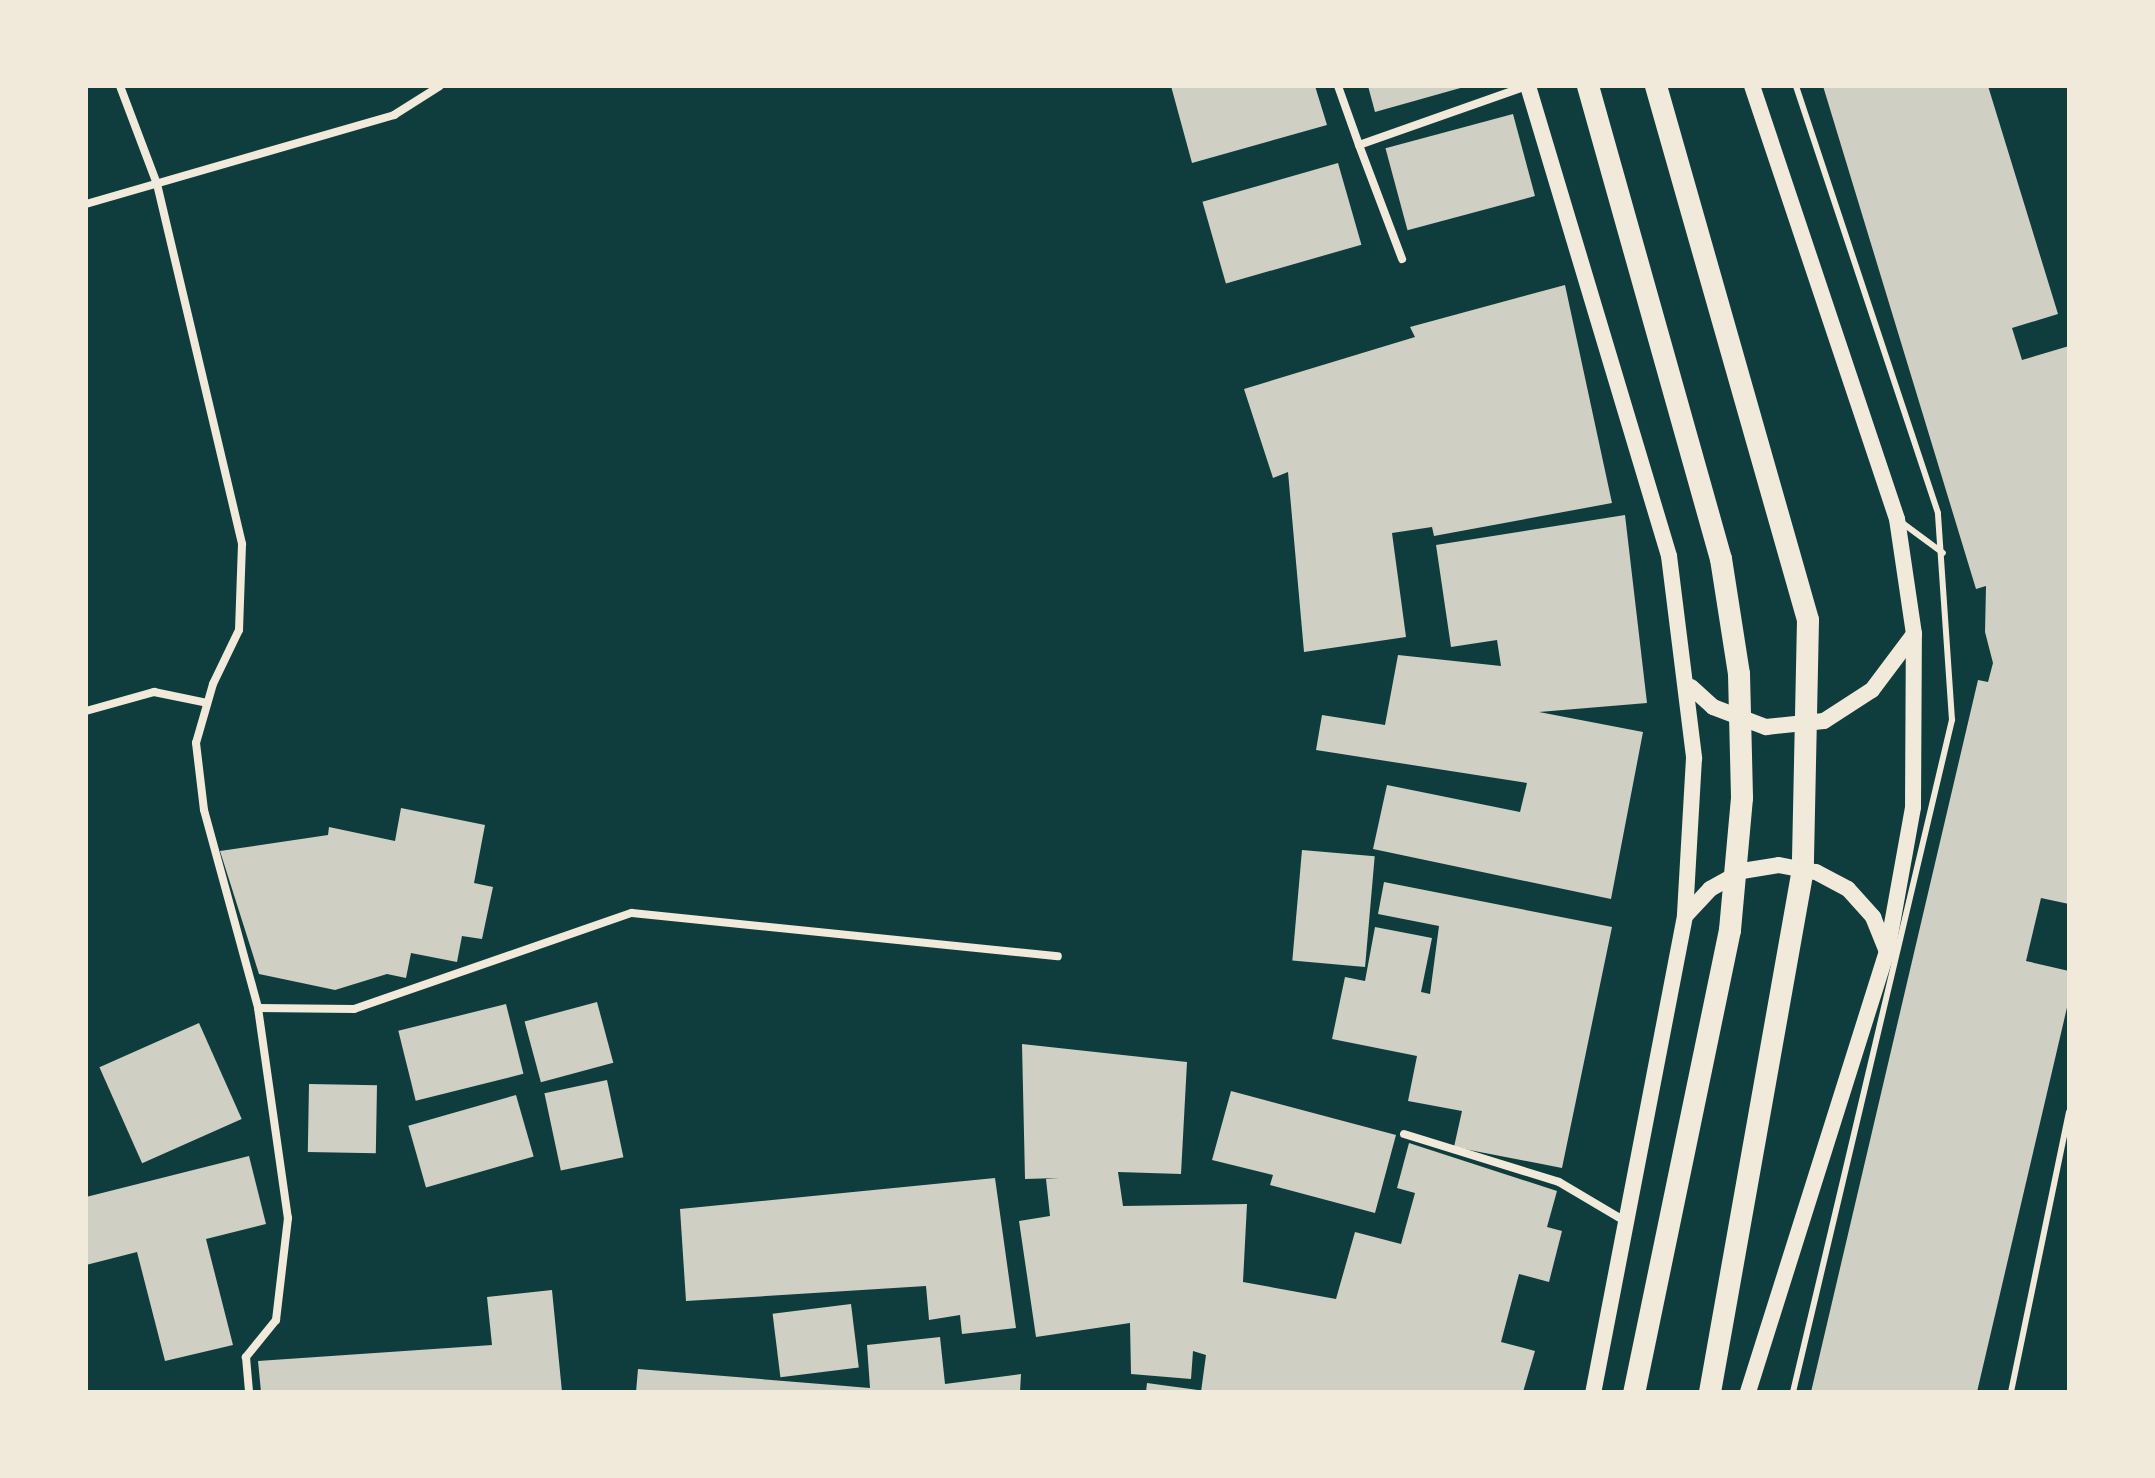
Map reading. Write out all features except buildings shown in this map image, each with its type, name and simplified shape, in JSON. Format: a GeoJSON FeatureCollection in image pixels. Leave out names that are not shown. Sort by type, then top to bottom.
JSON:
{"type":"FeatureCollection","features":[{"type":"Feature","properties":{"kind":"highway"},"geometry":{"type":"LineString","coordinates":[[1588,86],[1721,559],[1739,674],[1742,798],[1730,930],[1634,1392]]}},
{"type":"Feature","properties":{"kind":"highway"},"geometry":{"type":"LineString","coordinates":[[1656,86],[1808,620],[1803,869],[1710,1392]]}},
{"type":"Feature","properties":{"kind":"main road"},"geometry":{"type":"LineString","coordinates":[[1527,86],[1669,556],[1691,687],[1685,916],[1593,1392]]}},
{"type":"Feature","properties":{"kind":"main road"},"geometry":{"type":"LineString","coordinates":[[1748,1392],[1887,952],[1913,807],[1914,634],[1897,519],[1752,86]]}},
{"type":"Feature","properties":{"kind":"main road"},"geometry":{"type":"LineString","coordinates":[[1691,687],[1713,707],[1766,727],[1824,721],[1872,690],[1914,634]]}},
{"type":"Feature","properties":{"kind":"main road"},"geometry":{"type":"LineString","coordinates":[[1685,916],[1710,889],[1742,871],[1779,865],[1816,872],[1848,889],[1873,917],[1887,952]]}},
{"type":"Feature","properties":{"kind":"street"},"geometry":{"type":"LineString","coordinates":[[120,86],[157,184],[242,544],[239,630],[207,703],[196,743],[204,810],[258,1008],[288,1218],[276,1320],[246,1357],[249,1392]]}},
{"type":"Feature","properties":{"kind":"street"},"geometry":{"type":"LineString","coordinates":[[86,204],[394,115],[440,86]]}},
{"type":"Feature","properties":{"kind":"street"},"geometry":{"type":"LineString","coordinates":[[1338,86],[1402,259]]}},
{"type":"Feature","properties":{"kind":"street"},"geometry":{"type":"LineString","coordinates":[[1359,145],[1527,86]]}},
{"type":"Feature","properties":{"kind":"street"},"geometry":{"type":"LineString","coordinates":[[86,711],[154,692],[207,703]]}},
{"type":"Feature","properties":{"kind":"street"},"geometry":{"type":"LineString","coordinates":[[258,1008],[354,1009],[632,913],[1058,956]]}},
{"type":"Feature","properties":{"kind":"street"},"geometry":{"type":"LineString","coordinates":[[1404,1134],[1559,1182],[1625,1221]]}},
{"type":"Feature","properties":{"kind":"lane"},"geometry":{"type":"LineString","coordinates":[[1793,1392],[1952,720],[1938,513],[1796,86]]}},
{"type":"Feature","properties":{"kind":"lane"},"geometry":{"type":"LineString","coordinates":[[1897,519],[1943,553]]}},
{"type":"Feature","properties":{"kind":"lane"},"geometry":{"type":"LineString","coordinates":[[2011,1392],[2069,1112]]}}]}
